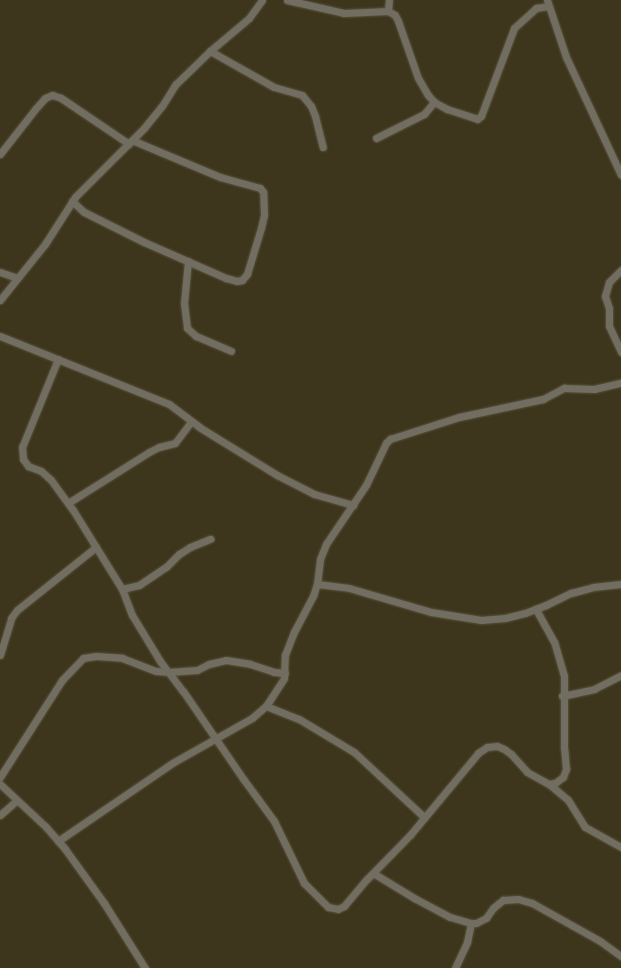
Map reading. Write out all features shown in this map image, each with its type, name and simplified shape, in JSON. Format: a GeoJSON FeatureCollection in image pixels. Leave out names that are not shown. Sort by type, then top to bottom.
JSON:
{"type":"FeatureCollection","features":[{"type":"Feature","properties":{"kind":"street"},"geometry":{"type":"LineString","coordinates":[[0,300],[45,244],[72,201],[130,142],[162,106],[176,84],[210,51],[249,18],[262,0]]}},
{"type":"Feature","properties":{"kind":"street"},"geometry":{"type":"LineString","coordinates":[[287,0],[344,13],[388,11],[394,15],[398,21],[418,78],[428,95],[434,102],[477,119],[481,116],[514,28],[536,8],[548,3],[566,57],[621,175]]}},
{"type":"Feature","properties":{"kind":"street"},"geometry":{"type":"LineString","coordinates":[[388,11],[389,0]]}},
{"type":"Feature","properties":{"kind":"street"},"geometry":{"type":"LineString","coordinates":[[210,51],[267,83],[302,95],[313,111],[323,147]]}},
{"type":"Feature","properties":{"kind":"street"},"geometry":{"type":"LineString","coordinates":[[0,154],[36,108],[45,98],[52,95],[61,98],[130,142],[220,177],[260,188],[263,192],[264,215],[247,274],[242,280],[226,278],[188,261],[92,216],[79,208],[72,201]]}},
{"type":"Feature","properties":{"kind":"street"},"geometry":{"type":"LineString","coordinates":[[376,138],[424,114],[434,102]]}},
{"type":"Feature","properties":{"kind":"street"},"geometry":{"type":"LineString","coordinates":[[188,261],[184,303],[187,328],[196,336],[231,350]]}},
{"type":"Feature","properties":{"kind":"street"},"geometry":{"type":"LineString","coordinates":[[621,270],[609,282],[604,296],[609,308],[608,326],[621,352]]}},
{"type":"Feature","properties":{"kind":"street"},"geometry":{"type":"LineString","coordinates":[[0,272],[17,278]]}},
{"type":"Feature","properties":{"kind":"street"},"geometry":{"type":"LineString","coordinates":[[0,336],[58,358],[104,379],[170,404],[191,422],[277,475],[314,494],[353,505]]}},
{"type":"Feature","properties":{"kind":"street"},"geometry":{"type":"LineString","coordinates":[[58,358],[26,434],[22,447],[23,458],[28,466],[41,471],[51,480],[68,504],[122,589],[132,615],[169,672],[217,738],[244,780],[274,822],[304,883],[322,902],[332,908],[338,909],[344,906],[373,873],[410,835],[478,753],[487,747],[497,746],[511,754],[527,772],[549,784],[568,800],[585,827],[621,847]]}},
{"type":"Feature","properties":{"kind":"street"},"geometry":{"type":"LineString","coordinates":[[58,841],[174,762],[252,718],[266,706],[275,694],[286,673],[285,655],[287,647],[314,596],[320,559],[326,544],[366,486],[386,443],[399,435],[459,417],[543,399],[564,388],[594,389],[621,384]]}},
{"type":"Feature","properties":{"kind":"street"},"geometry":{"type":"LineString","coordinates":[[68,504],[138,458],[159,447],[176,443],[191,422]]}},
{"type":"Feature","properties":{"kind":"street"},"geometry":{"type":"LineString","coordinates":[[122,589],[139,584],[166,567],[179,554],[190,547],[210,539]]}},
{"type":"Feature","properties":{"kind":"street"},"geometry":{"type":"LineString","coordinates":[[0,655],[11,618],[17,610],[96,547]]}},
{"type":"Feature","properties":{"kind":"street"},"geometry":{"type":"LineString","coordinates":[[317,584],[349,588],[431,612],[481,620],[505,618],[536,609],[571,592],[592,587],[621,584]]}},
{"type":"Feature","properties":{"kind":"street"},"geometry":{"type":"LineString","coordinates":[[536,609],[554,642],[560,658],[564,676],[562,696],[565,774],[561,780],[549,784]]}},
{"type":"Feature","properties":{"kind":"street"},"geometry":{"type":"LineString","coordinates":[[0,777],[62,680],[83,658],[96,656],[122,658],[156,671],[169,672],[197,670],[209,664],[226,660],[250,664],[274,672],[286,673]]}},
{"type":"Feature","properties":{"kind":"street"},"geometry":{"type":"LineString","coordinates":[[562,696],[594,688],[621,675]]}},
{"type":"Feature","properties":{"kind":"street"},"geometry":{"type":"LineString","coordinates":[[266,706],[299,719],[354,752],[424,817]]}},
{"type":"Feature","properties":{"kind":"street"},"geometry":{"type":"LineString","coordinates":[[0,784],[16,801],[46,827],[58,841],[104,903],[145,968]]}},
{"type":"Feature","properties":{"kind":"street"},"geometry":{"type":"LineString","coordinates":[[0,815],[16,801]]}},
{"type":"Feature","properties":{"kind":"street"},"geometry":{"type":"LineString","coordinates":[[373,873],[416,900],[450,917],[471,923],[476,923],[486,918],[493,908],[503,900],[518,899],[532,903],[600,941],[621,956]]}},
{"type":"Feature","properties":{"kind":"street"},"geometry":{"type":"LineString","coordinates":[[455,968],[466,942],[471,923]]}}]}
